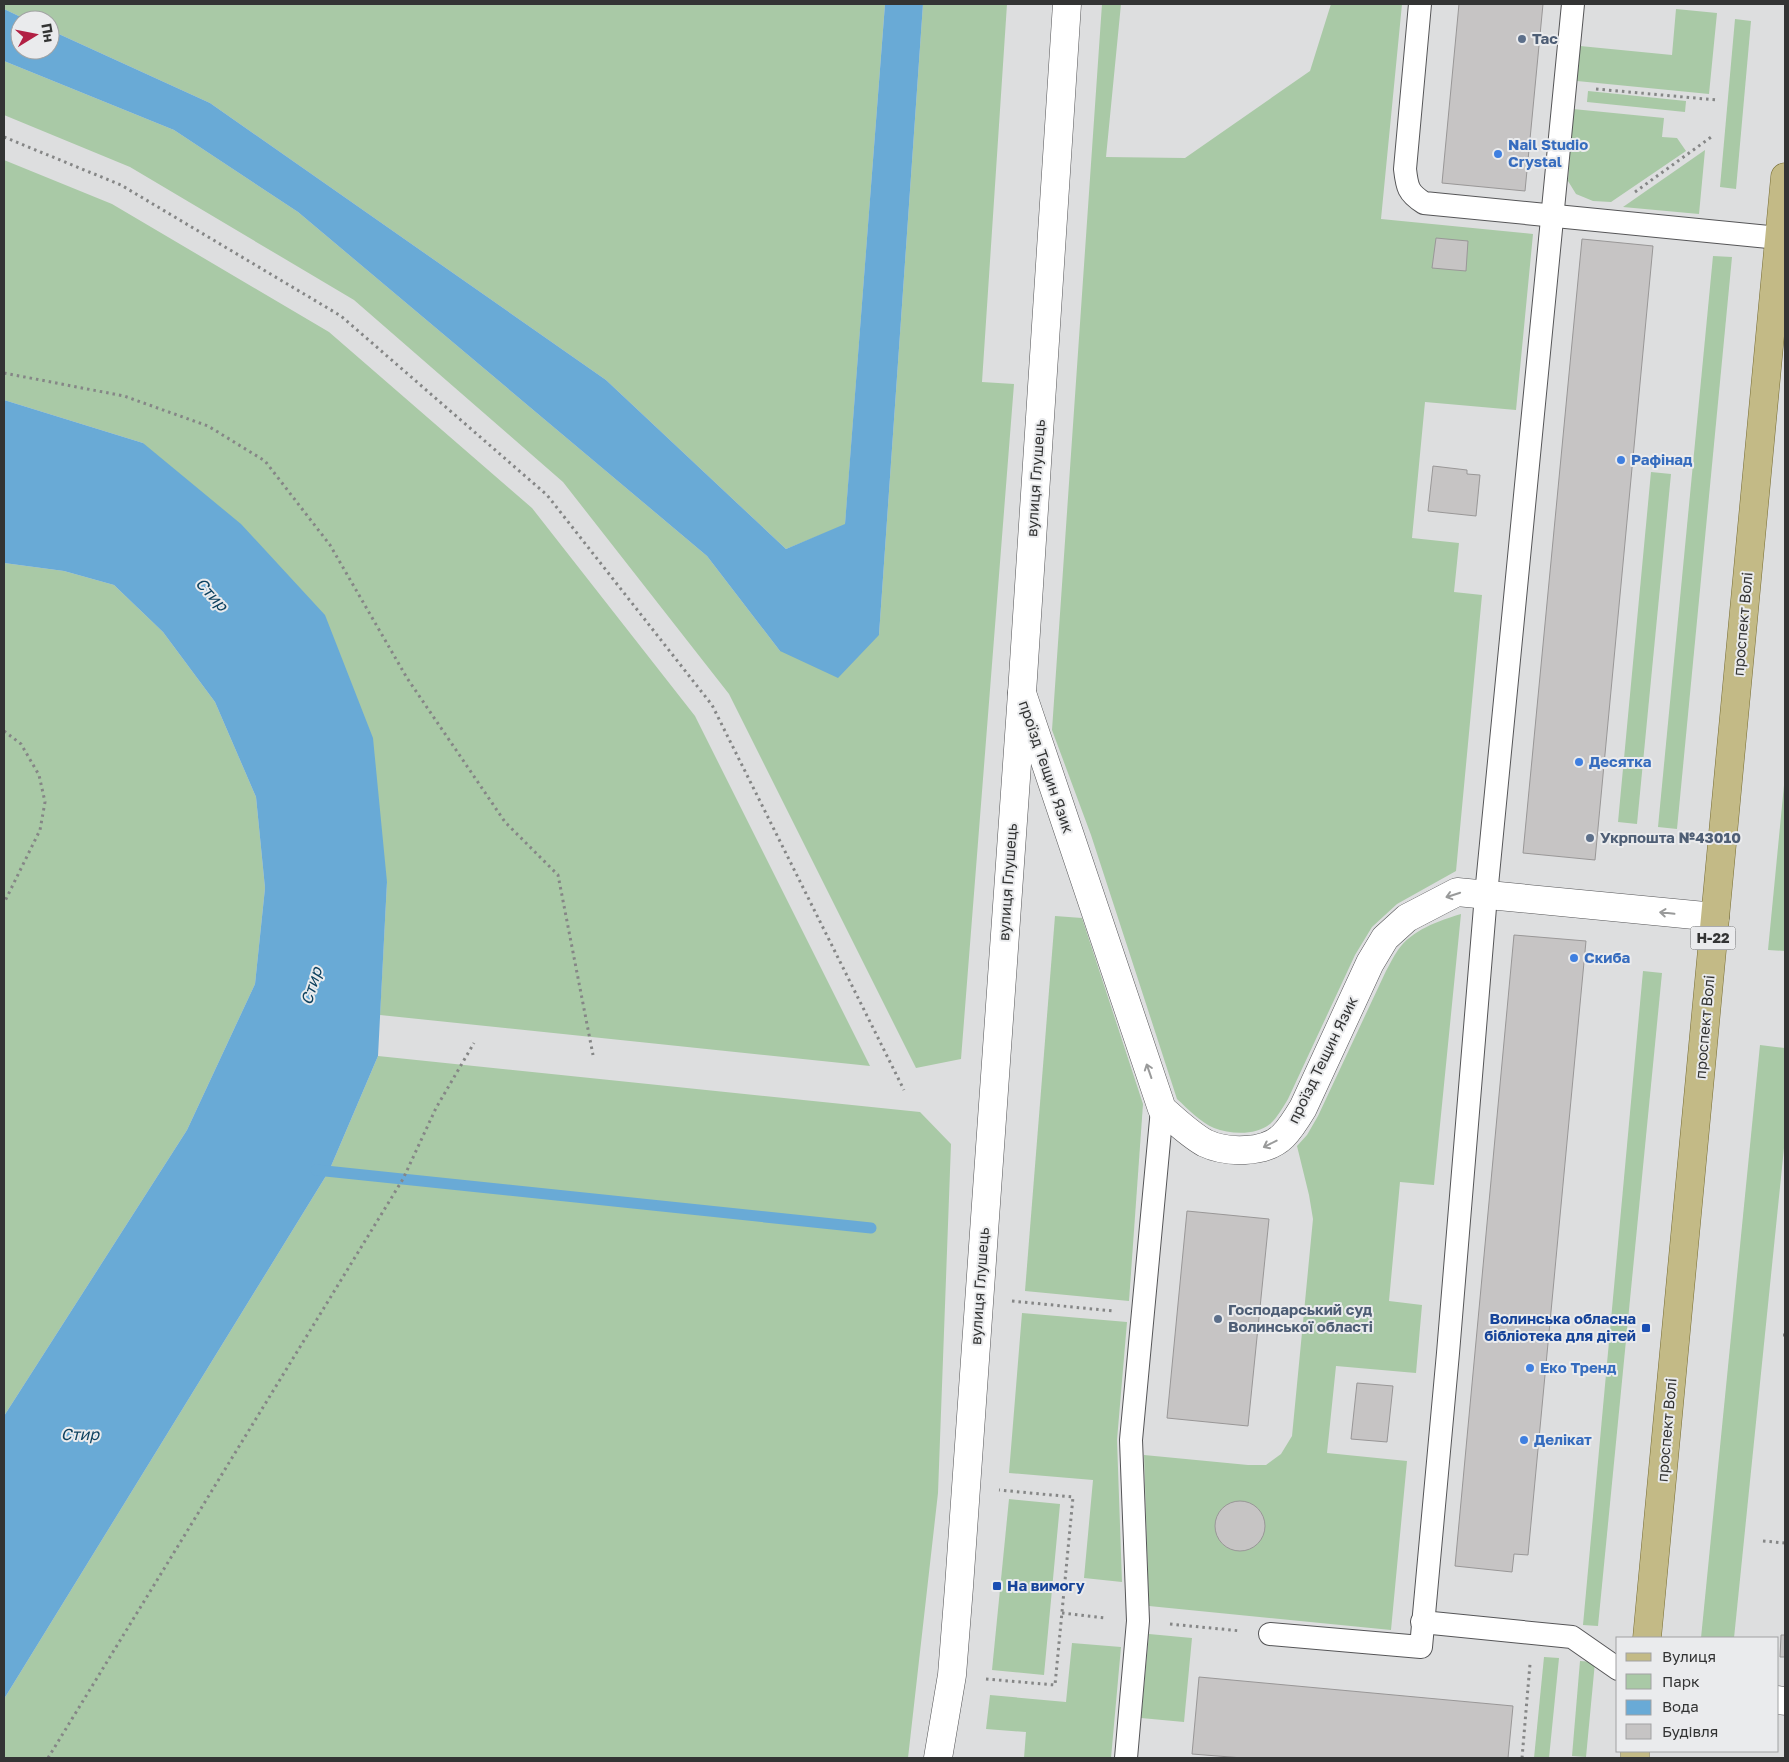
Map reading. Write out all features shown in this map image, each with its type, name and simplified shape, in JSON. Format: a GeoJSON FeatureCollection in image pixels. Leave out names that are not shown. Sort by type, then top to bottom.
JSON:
{"type":"FeatureCollection","features":[{"type":"Feature","properties":{"kind":"main road","name":"проспект Волі"},"geometry":{"type":"LineString","coordinates":[[1647,1637],[1785,177]]}},
{"type":"Feature","properties":{"kind":"street","name":"вулиця Глушець"},"geometry":{"type":"LineString","coordinates":[[938,1758],[952,1675],[966,1486],[1022,694],[1067,4]]}},
{"type":"Feature","properties":{"kind":"street","name":"проїзд Тещин Язик"},"geometry":{"type":"LineString","coordinates":[[1022,694],[1162,1109],[1185,1130],[1206,1143],[1223,1148],[1244,1150],[1264,1147],[1281,1138],[1303,1108],[1370,963],[1385,938],[1407,918],[1457,892],[1715,918]]}},
{"type":"Feature","properties":{"kind":"lane"},"geometry":{"type":"LineString","coordinates":[[1420,4],[1405,169],[1407,185],[1412,195],[1424,203],[1779,238]]}},
{"type":"Feature","properties":{"kind":"lane"},"geometry":{"type":"LineString","coordinates":[[1270,1634],[1421,1648],[1448,1353],[1486,895],[1573,4]]}},
{"type":"Feature","properties":{"kind":"lane"},"geometry":{"type":"LineString","coordinates":[[1126,1758],[1138,1621],[1131,1440],[1162,1109]]}},
{"type":"Feature","properties":{"kind":"lane"},"geometry":{"type":"LineString","coordinates":[[1422,1622],[1572,1636],[1616,1668]]}},
{"type":"Feature","properties":{"kind":"path"},"geometry":{"type":"LineString","coordinates":[[1565,86],[1717,100]]}},
{"type":"Feature","properties":{"kind":"path"},"geometry":{"type":"LineString","coordinates":[[1596,220],[1714,136]]}},
{"type":"Feature","properties":{"kind":"path"},"geometry":{"type":"LineString","coordinates":[[4,137],[121,185],[341,316],[547,495],[712,706],[904,1090]]}},
{"type":"Feature","properties":{"kind":"path"},"geometry":{"type":"LineString","coordinates":[[4,373],[124,396],[208,426],[265,461],[330,545],[407,678],[505,822],[558,874],[593,1056]]}},
{"type":"Feature","properties":{"kind":"path"},"geometry":{"type":"LineString","coordinates":[[4,731],[21,744],[39,774],[45,802],[40,830],[4,903]]}},
{"type":"Feature","properties":{"kind":"path"},"geometry":{"type":"LineString","coordinates":[[48,1758],[403,1179],[436,1108],[474,1043]]}},
{"type":"Feature","properties":{"kind":"path"},"geometry":{"type":"LineString","coordinates":[[979,1297],[1143,1314]]}},
{"type":"Feature","properties":{"kind":"path"},"geometry":{"type":"LineString","coordinates":[[952,1675],[1055,1686],[1073,1497],[966,1486]]}},
{"type":"Feature","properties":{"kind":"path"},"geometry":{"type":"LineString","coordinates":[[1763,1541],[1785,1543]]}},
{"type":"Feature","properties":{"kind":"path"},"geometry":{"type":"LineString","coordinates":[[1198,1627],[1270,1634]]}},
{"type":"Feature","properties":{"kind":"path"},"geometry":{"type":"LineString","coordinates":[[1522,1758],[1532,1633]]}},
{"type":"Feature","properties":{"kind":"green space"},"geometry":{"type":"Polygon","coordinates":[[[4,4],[885,4],[845,525],[786,549],[606,380],[210,103],[60,35],[60,10],[10,10],[10,12],[4,9],[4,4]]]}},
{"type":"Feature","properties":{"kind":"green space"},"geometry":{"type":"Polygon","coordinates":[[[923,4],[1007,4],[982,382],[1014,384],[961,1059],[916,1068],[729,694],[563,482],[354,300],[130,167],[4,115],[4,61],[174,130],[298,212],[707,556],[780,651],[879,635],[923,4]]]}},
{"type":"Feature","properties":{"kind":"green space"},"geometry":{"type":"Polygon","coordinates":[[[1102,4],[1121,4],[1106,157],[1185,158],[1310,71],[1331,4],[1402,4],[1381,219],[1533,234],[1516,410],[1425,402],[1412,538],[1459,543],[1454,592],[1482,595],[1456,871],[1397,904],[1372,927],[1355,955],[1288,1099],[1270,1124],[1257,1131],[1250,1132],[1235,1133],[1214,1128],[1199,1119],[1177,1099],[1091,835],[1052,730],[1102,4]]]}},
{"type":"Feature","properties":{"kind":"green space"},"geometry":{"type":"Polygon","coordinates":[[[1676,9],[1717,13],[1709,94],[1577,81],[1580,46],[1672,55],[1676,9]]]}},
{"type":"Feature","properties":{"kind":"green space"},"geometry":{"type":"Polygon","coordinates":[[[1735,19],[1751,21],[1736,189],[1720,187],[1735,19]]]}},
{"type":"Feature","properties":{"kind":"green space"},"geometry":{"type":"Polygon","coordinates":[[[1588,91],[1686,101],[1685,112],[1587,102],[1588,91]]]}},
{"type":"Feature","properties":{"kind":"green space"},"geometry":{"type":"Polygon","coordinates":[[[1573,109],[1664,118],[1662,137],[1677,138],[1686,151],[1611,202],[1593,201],[1576,194],[1568,181],[1573,109]]]}},
{"type":"Feature","properties":{"kind":"green space"},"geometry":{"type":"Polygon","coordinates":[[[1705,150],[1699,214],[1623,207],[1705,150]]]}},
{"type":"Feature","properties":{"kind":"green space"},"geometry":{"type":"Polygon","coordinates":[[[4,160],[112,204],[329,332],[532,508],[695,716],[870,1066],[380,1015],[387,882],[143,443],[4,400],[4,160]]]}},
{"type":"Feature","properties":{"kind":"green space"},"geometry":{"type":"Polygon","coordinates":[[[1713,256],[1732,257],[1677,829],[1658,827],[1713,256]]]}},
{"type":"Feature","properties":{"kind":"green space"},"geometry":{"type":"Polygon","coordinates":[[[1651,472],[1671,474],[1637,824],[1618,822],[1651,472]]]}},
{"type":"Feature","properties":{"kind":"green space"},"geometry":{"type":"Polygon","coordinates":[[[4,563],[64,571],[114,585],[163,632],[215,702],[256,797],[265,888],[255,984],[187,1130],[4,1416],[4,563]]]}},
{"type":"Feature","properties":{"kind":"green space"},"geometry":{"type":"Polygon","coordinates":[[[1785,775],[1785,951],[1768,950],[1785,775]]]}},
{"type":"Feature","properties":{"kind":"green space"},"geometry":{"type":"Polygon","coordinates":[[[1461,914],[1434,1185],[1400,1182],[1389,1301],[1422,1305],[1416,1373],[1336,1366],[1327,1453],[1407,1461],[1391,1630],[1149,1606],[1144,1455],[1266,1465],[1281,1454],[1292,1436],[1313,1219],[1297,1146],[1307,1135],[1318,1116],[1386,971],[1398,950],[1418,932],[1435,923],[1461,914]]]}},
{"type":"Feature","properties":{"kind":"green space"},"geometry":{"type":"Polygon","coordinates":[[[1055,916],[1082,918],[1143,1104],[1129,1301],[1025,1291],[1055,916]]]}},
{"type":"Feature","properties":{"kind":"green space"},"geometry":{"type":"Polygon","coordinates":[[[1643,971],[1662,973],[1598,1626],[1583,1625],[1643,971]]]}},
{"type":"Feature","properties":{"kind":"green space"},"geometry":{"type":"Polygon","coordinates":[[[1760,1045],[1785,1048],[1785,1138],[1734,1637],[1701,1637],[1760,1045]]]}},
{"type":"Feature","properties":{"kind":"green space"},"geometry":{"type":"Polygon","coordinates":[[[378,1056],[920,1112],[951,1144],[938,1493],[908,1758],[4,1758],[4,1699],[329,1171],[378,1056]]]}},
{"type":"Feature","properties":{"kind":"green space"},"geometry":{"type":"Polygon","coordinates":[[[1022,1313],[1127,1322],[1117,1440],[1122,1582],[1084,1578],[1093,1480],[1009,1473],[1022,1313]]]}},
{"type":"Feature","properties":{"kind":"green space"},"geometry":{"type":"Polygon","coordinates":[[[1009,1499],[1060,1504],[1044,1675],[992,1670],[1009,1499]]]}},
{"type":"Feature","properties":{"kind":"green space"},"geometry":{"type":"Polygon","coordinates":[[[1149,1634],[1192,1638],[1184,1722],[1141,1718],[1149,1634]]]}},
{"type":"Feature","properties":{"kind":"green space"},"geometry":{"type":"Polygon","coordinates":[[[1072,1643],[1121,1647],[1111,1758],[1024,1758],[1026,1732],[986,1729],[990,1695],[1066,1702],[1072,1643]]]}},
{"type":"Feature","properties":{"kind":"green space"},"geometry":{"type":"Polygon","coordinates":[[[1544,1657],[1559,1658],[1549,1758],[1534,1758],[1544,1657]]]}},
{"type":"Feature","properties":{"kind":"green space"},"geometry":{"type":"Polygon","coordinates":[[[1580,1661],[1595,1662],[1586,1757],[1572,1756],[1580,1661]]]}},
{"type":"Feature","properties":{"kind":"water"},"geometry":{"type":"Polygon","coordinates":[[[885,4],[923,4],[879,635],[838,678],[780,651],[707,556],[298,212],[174,130],[4,61],[4,9],[10,12],[10,60],[60,60],[60,35],[210,103],[606,380],[786,549],[845,524],[885,4]]]}},
{"type":"Feature","properties":{"kind":"water","name":"Стир"},"geometry":{"type":"Polygon","coordinates":[[[4,400],[143,443],[241,524],[325,615],[373,738],[387,882],[378,1056],[329,1171],[4,1699],[4,1416],[187,1130],[255,984],[265,888],[256,797],[215,702],[163,632],[114,585],[64,571],[4,563],[4,400]]]}},
{"type":"Feature","properties":{"kind":"building"},"geometry":{"type":"Polygon","coordinates":[[[1459,4],[1543,4],[1525,191],[1442,183],[1459,4]]]}},
{"type":"Feature","properties":{"kind":"building"},"geometry":{"type":"Polygon","coordinates":[[[1436,238],[1468,241],[1466,271],[1432,268],[1436,238]]]}},
{"type":"Feature","properties":{"kind":"building"},"geometry":{"type":"Polygon","coordinates":[[[1582,239],[1653,246],[1595,860],[1523,853],[1582,239]]]}},
{"type":"Feature","properties":{"kind":"building"},"geometry":{"type":"Polygon","coordinates":[[[1433,466],[1467,470],[1467,474],[1480,475],[1476,516],[1428,511],[1433,466]]]}},
{"type":"Feature","properties":{"kind":"building"},"geometry":{"type":"Polygon","coordinates":[[[1514,935],[1586,941],[1528,1555],[1514,1554],[1512,1572],[1455,1566],[1514,935]]]}},
{"type":"Feature","properties":{"kind":"building","name":"Господарський суд Волинської області"},"geometry":{"type":"Polygon","coordinates":[[[1187,1211],[1269,1219],[1248,1426],[1167,1418],[1187,1211]]]}},
{"type":"Feature","properties":{"kind":"building"},"geometry":{"type":"Polygon","coordinates":[[[1357,1383],[1393,1386],[1387,1442],[1351,1439],[1357,1383]]]}},
{"type":"Feature","properties":{"kind":"building"},"geometry":{"type":"Polygon","coordinates":[[[1240,1501],[1249,1503],[1260,1512],[1265,1526],[1263,1535],[1254,1546],[1240,1551],[1231,1549],[1220,1540],[1215,1526],[1217,1517],[1226,1506],[1240,1501]]]}},
{"type":"Feature","properties":{"kind":"building"},"geometry":{"type":"Polygon","coordinates":[[[1781,1635],[1785,1635],[1785,1657],[1780,1657],[1781,1635]]]}},
{"type":"Feature","properties":{"kind":"building"},"geometry":{"type":"Polygon","coordinates":[[[1199,1677],[1513,1706],[1508,1758],[1243,1758],[1192,1754],[1199,1677]]]}},
{"type":"Feature","properties":{"kind":"waterway"},"geometry":{"type":"LineString","coordinates":[[316,1170],[871,1228]]}},
{"type":"Feature","properties":{"kind":"place","name":"Тас"},"geometry":{"type":"Point","coordinates":[1522,39]}},
{"type":"Feature","properties":{"kind":"place","name":"Nail Studio Crystal"},"geometry":{"type":"Point","coordinates":[1498,154]}},
{"type":"Feature","properties":{"kind":"place","name":"Рафінад"},"geometry":{"type":"Point","coordinates":[1621,460]}},
{"type":"Feature","properties":{"kind":"place","name":"Десятка"},"geometry":{"type":"Point","coordinates":[1579,762]}},
{"type":"Feature","properties":{"kind":"place","name":"Укрпошта №43010"},"geometry":{"type":"Point","coordinates":[1590,838]}},
{"type":"Feature","properties":{"kind":"place","name":"Скиба"},"geometry":{"type":"Point","coordinates":[1574,958]}},
{"type":"Feature","properties":{"kind":"place","name":"Господарський суд Волинської області"},"geometry":{"type":"Point","coordinates":[1218,1319]}},
{"type":"Feature","properties":{"kind":"place","name":"Волинська обласна бібліотека для дітей"},"geometry":{"type":"Point","coordinates":[1646,1328]}},
{"type":"Feature","properties":{"kind":"place","name":"Еко Тренд"},"geometry":{"type":"Point","coordinates":[1530,1368]}},
{"type":"Feature","properties":{"kind":"place","name":"Делікат"},"geometry":{"type":"Point","coordinates":[1524,1440]}},
{"type":"Feature","properties":{"kind":"place","name":"На вимогу"},"geometry":{"type":"Point","coordinates":[997,1586]}}]}
